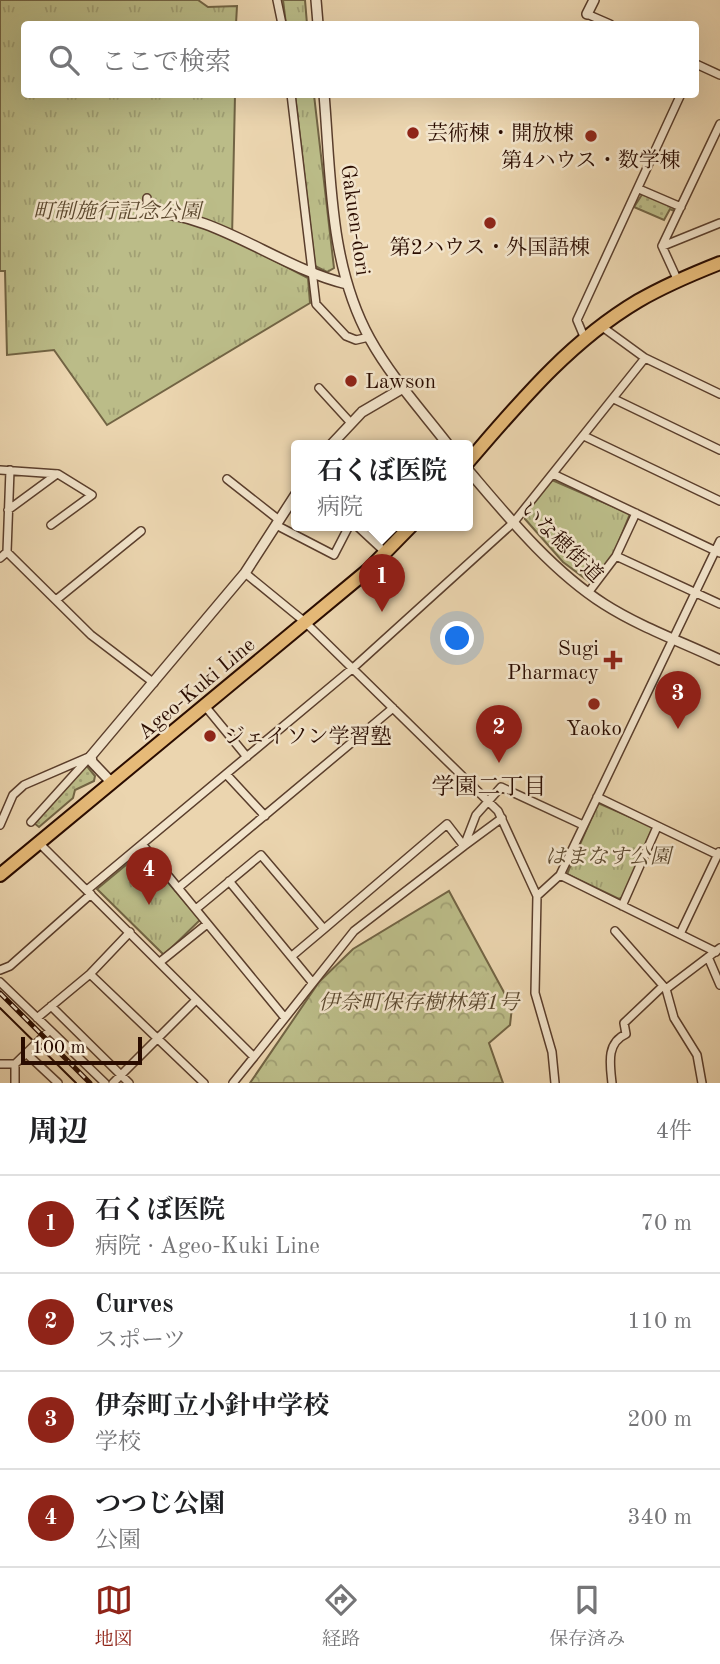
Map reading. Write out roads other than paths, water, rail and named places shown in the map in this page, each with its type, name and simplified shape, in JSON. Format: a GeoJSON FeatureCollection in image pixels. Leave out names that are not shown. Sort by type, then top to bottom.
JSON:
{"type":"FeatureCollection","features":[{"type":"Feature","properties":{"kind":"main road"},"geometry":{"type":"LineString","coordinates":[[473,456],[528,393],[601,326],[639,301],[720,263]]}},
{"type":"Feature","properties":{"kind":"main road","name":"Ageo-Kuki Line"},"geometry":{"type":"LineString","coordinates":[[0,875],[305,622],[386,553],[406,531]]}},
{"type":"Feature","properties":{"kind":"street"},"geometry":{"type":"LineString","coordinates":[[277,0],[281,21]]}},
{"type":"Feature","properties":{"kind":"street"},"geometry":{"type":"LineString","coordinates":[[316,0],[318,21]]}},
{"type":"Feature","properties":{"kind":"street"},"geometry":{"type":"LineString","coordinates":[[594,0],[587,14],[603,21]]}},
{"type":"Feature","properties":{"kind":"street"},"geometry":{"type":"LineString","coordinates":[[699,66],[720,75]]}},
{"type":"Feature","properties":{"kind":"street"},"geometry":{"type":"LineString","coordinates":[[291,98],[316,304],[346,336],[356,340],[369,337]]}},
{"type":"Feature","properties":{"kind":"street","name":"Gakuen-dori"},"geometry":{"type":"LineString","coordinates":[[324,98],[334,217],[347,284],[369,337],[403,388],[444,440]]}},
{"type":"Feature","properties":{"kind":"street"},"geometry":{"type":"LineString","coordinates":[[585,339],[577,320],[679,98]]}},
{"type":"Feature","properties":{"kind":"street"},"geometry":{"type":"LineString","coordinates":[[662,246],[720,124]]}},
{"type":"Feature","properties":{"kind":"street"},"geometry":{"type":"LineString","coordinates":[[639,189],[681,207]]}},
{"type":"Feature","properties":{"kind":"street"},"geometry":{"type":"LineString","coordinates":[[148,198],[145,211],[170,213],[223,230],[312,274],[347,284]]}},
{"type":"Feature","properties":{"kind":"street"},"geometry":{"type":"LineString","coordinates":[[662,246],[720,223]]}},
{"type":"Feature","properties":{"kind":"street"},"geometry":{"type":"LineString","coordinates":[[662,246],[678,281]]}},
{"type":"Feature","properties":{"kind":"street"},"geometry":{"type":"LineString","coordinates":[[601,326],[645,358],[720,394]]}},
{"type":"Feature","properties":{"kind":"street"},"geometry":{"type":"LineString","coordinates":[[0,970],[10,967],[142,844],[353,668],[514,522],[645,358]]}},
{"type":"Feature","properties":{"kind":"street"},"geometry":{"type":"LineString","coordinates":[[319,388],[350,422]]}},
{"type":"Feature","properties":{"kind":"street"},"geometry":{"type":"LineString","coordinates":[[335,440],[350,422],[403,388]]}},
{"type":"Feature","properties":{"kind":"street"},"geometry":{"type":"LineString","coordinates":[[614,399],[720,450]]}},
{"type":"Feature","properties":{"kind":"street"},"geometry":{"type":"LineString","coordinates":[[584,436],[720,501]]}},
{"type":"Feature","properties":{"kind":"street"},"geometry":{"type":"LineString","coordinates":[[0,470],[58,474],[92,495],[51,526]]}},
{"type":"Feature","properties":{"kind":"street"},"geometry":{"type":"LineString","coordinates":[[10,470],[7,552],[91,635],[154,682]]}},
{"type":"Feature","properties":{"kind":"street"},"geometry":{"type":"LineString","coordinates":[[8,510],[58,474]]}},
{"type":"Feature","properties":{"kind":"street"},"geometry":{"type":"LineString","coordinates":[[553,474],[718,552]]}},
{"type":"Feature","properties":{"kind":"street","name":"いな穂街道"},"geometry":{"type":"LineString","coordinates":[[473,476],[556,566],[588,593],[616,611],[720,660]]}},
{"type":"Feature","properties":{"kind":"street"},"geometry":{"type":"LineString","coordinates":[[227,479],[291,530]]}},
{"type":"Feature","properties":{"kind":"street"},"geometry":{"type":"LineString","coordinates":[[31,822],[91,756],[245,573],[291,502]]}},
{"type":"Feature","properties":{"kind":"street"},"geometry":{"type":"LineString","coordinates":[[588,593],[616,556],[636,513]]}},
{"type":"Feature","properties":{"kind":"street"},"geometry":{"type":"LineString","coordinates":[[56,600],[141,531]]}},
{"type":"Feature","properties":{"kind":"street"},"geometry":{"type":"LineString","coordinates":[[293,531],[334,555],[346,531]]}},
{"type":"Feature","properties":{"kind":"street"},"geometry":{"type":"LineString","coordinates":[[362,531],[386,553]]}},
{"type":"Feature","properties":{"kind":"street"},"geometry":{"type":"LineString","coordinates":[[537,896],[560,875],[695,592],[718,552],[720,541]]}},
{"type":"Feature","properties":{"kind":"street"},"geometry":{"type":"LineString","coordinates":[[0,558],[7,552]]}},
{"type":"Feature","properties":{"kind":"street"},"geometry":{"type":"LineString","coordinates":[[616,556],[720,604]]}},
{"type":"Feature","properties":{"kind":"street"},"geometry":{"type":"LineString","coordinates":[[245,573],[305,622],[489,800],[502,818],[537,896],[535,993],[552,1052],[555,1083]]}},
{"type":"Feature","properties":{"kind":"street"},"geometry":{"type":"LineString","coordinates":[[205,706],[247,757]]}},
{"type":"Feature","properties":{"kind":"street"},"geometry":{"type":"LineString","coordinates":[[178,888],[393,708]]}},
{"type":"Feature","properties":{"kind":"street"},"geometry":{"type":"LineString","coordinates":[[91,756],[92,762],[112,783]]}},
{"type":"Feature","properties":{"kind":"street"},"geometry":{"type":"LineString","coordinates":[[0,825],[13,795],[24,785],[91,756]]}},
{"type":"Feature","properties":{"kind":"street"},"geometry":{"type":"LineString","coordinates":[[226,774],[265,816]]}},
{"type":"Feature","properties":{"kind":"street"},"geometry":{"type":"LineString","coordinates":[[464,846],[476,815],[501,787],[583,825]]}},
{"type":"Feature","properties":{"kind":"street"},"geometry":{"type":"LineString","coordinates":[[597,797],[657,827],[719,853],[680,934]]}},
{"type":"Feature","properties":{"kind":"street"},"geometry":{"type":"LineString","coordinates":[[233,1083],[355,930],[502,818]]}},
{"type":"Feature","properties":{"kind":"street"},"geometry":{"type":"LineString","coordinates":[[292,956],[447,824],[464,846]]}},
{"type":"Feature","properties":{"kind":"street"},"geometry":{"type":"LineString","coordinates":[[622,906],[657,827]]}},
{"type":"Feature","properties":{"kind":"street"},"geometry":{"type":"LineString","coordinates":[[39,843],[254,1057]]}},
{"type":"Feature","properties":{"kind":"street"},"geometry":{"type":"LineString","coordinates":[[142,844],[285,1018]]}},
{"type":"Feature","properties":{"kind":"street"},"geometry":{"type":"LineString","coordinates":[[196,909],[261,855],[324,929]]}},
{"type":"Feature","properties":{"kind":"street"},"geometry":{"type":"LineString","coordinates":[[560,875],[718,950]]}},
{"type":"Feature","properties":{"kind":"street"},"geometry":{"type":"LineString","coordinates":[[229,881],[312,982]]}},
{"type":"Feature","properties":{"kind":"street"},"geometry":{"type":"LineString","coordinates":[[160,962],[207,924]]}},
{"type":"Feature","properties":{"kind":"street"},"geometry":{"type":"LineString","coordinates":[[615,931],[664,988],[674,1018],[697,1055],[702,1083]]}},
{"type":"Feature","properties":{"kind":"street"},"geometry":{"type":"LineString","coordinates":[[37,1018],[90,974],[130,932]]}},
{"type":"Feature","properties":{"kind":"street"},"geometry":{"type":"LineString","coordinates":[[612,1083],[611,1047],[617,1038],[626,1034],[624,1023],[664,988],[718,950]]}},
{"type":"Feature","properties":{"kind":"street"},"geometry":{"type":"LineString","coordinates":[[708,957],[720,985]]}},
{"type":"Feature","properties":{"kind":"street"},"geometry":{"type":"LineString","coordinates":[[90,974],[204,1083]]}},
{"type":"Feature","properties":{"kind":"street"},"geometry":{"type":"LineString","coordinates":[[0,982],[105,1083]]}},
{"type":"Feature","properties":{"kind":"street"},"geometry":{"type":"LineString","coordinates":[[113,1083],[195,1001]]}},
{"type":"Feature","properties":{"kind":"street"},"geometry":{"type":"LineString","coordinates":[[51,1006],[129,1083]]}},
{"type":"Feature","properties":{"kind":"street"},"geometry":{"type":"LineString","coordinates":[[0,1064],[15,1064],[50,1031]]}},
{"type":"Feature","properties":{"kind":"street"},"geometry":{"type":"LineString","coordinates":[[26,1054],[58,1083]]}},
{"type":"Feature","properties":{"kind":"street"},"geometry":{"type":"LineString","coordinates":[[15,1064],[15,1083]]}},
{"type":"Feature","properties":{"kind":"tram line"},"geometry":{"type":"LineString","coordinates":[[0,1008],[76,1083]]}},
{"type":"Feature","properties":{"kind":"railway"},"geometry":{"type":"LineString","coordinates":[[0,993],[90,1083]]}},
{"type":"Feature","properties":{"kind":"place","name":"芸術棟・開放棟"},"geometry":{"type":"Point","coordinates":[413,133]}},
{"type":"Feature","properties":{"kind":"place","name":"第4ハウス・数学棟"},"geometry":{"type":"Point","coordinates":[591,136]}},
{"type":"Feature","properties":{"kind":"place","name":"第2ハウス・外国語棟"},"geometry":{"type":"Point","coordinates":[490,223]}},
{"type":"Feature","properties":{"kind":"place","name":"Lawson"},"geometry":{"type":"Point","coordinates":[351,381]}},
{"type":"Feature","properties":{"kind":"place","name":"石くぼ医院"},"geometry":{"type":"Point","coordinates":[382,612]}},
{"type":"Feature","properties":{"kind":"place","name":"Sugi Pharmacy"},"geometry":{"type":"Point","coordinates":[613,660]}},
{"type":"Feature","properties":{"kind":"place","name":"Yaoko"},"geometry":{"type":"Point","coordinates":[594,704]}},
{"type":"Feature","properties":{"kind":"place","name":"伊奈町立小針中学校"},"geometry":{"type":"Point","coordinates":[678,729]}},
{"type":"Feature","properties":{"kind":"place","name":"ジェイソン学習塾"},"geometry":{"type":"Point","coordinates":[210,736]}},
{"type":"Feature","properties":{"kind":"place","name":"Curves"},"geometry":{"type":"Point","coordinates":[499,763]}},
{"type":"Feature","properties":{"kind":"place","name":"つつじ公園"},"geometry":{"type":"Point","coordinates":[149,905]}},
{"type":"Feature","properties":{"kind":"district","name":"学園二丁目"},"geometry":{"type":"Point","coordinates":[489,786]}},
{"type":"Feature","properties":{"kind":"park label","name":"町制施行記念公園"},"geometry":{"type":"Point","coordinates":[117,211]}},
{"type":"Feature","properties":{"kind":"park label","name":"はまなす公園"},"geometry":{"type":"Point","coordinates":[608,856]}},
{"type":"Feature","properties":{"kind":"park label","name":"伊奈町保存樹林第1号"},"geometry":{"type":"Point","coordinates":[419,1002]}}]}
